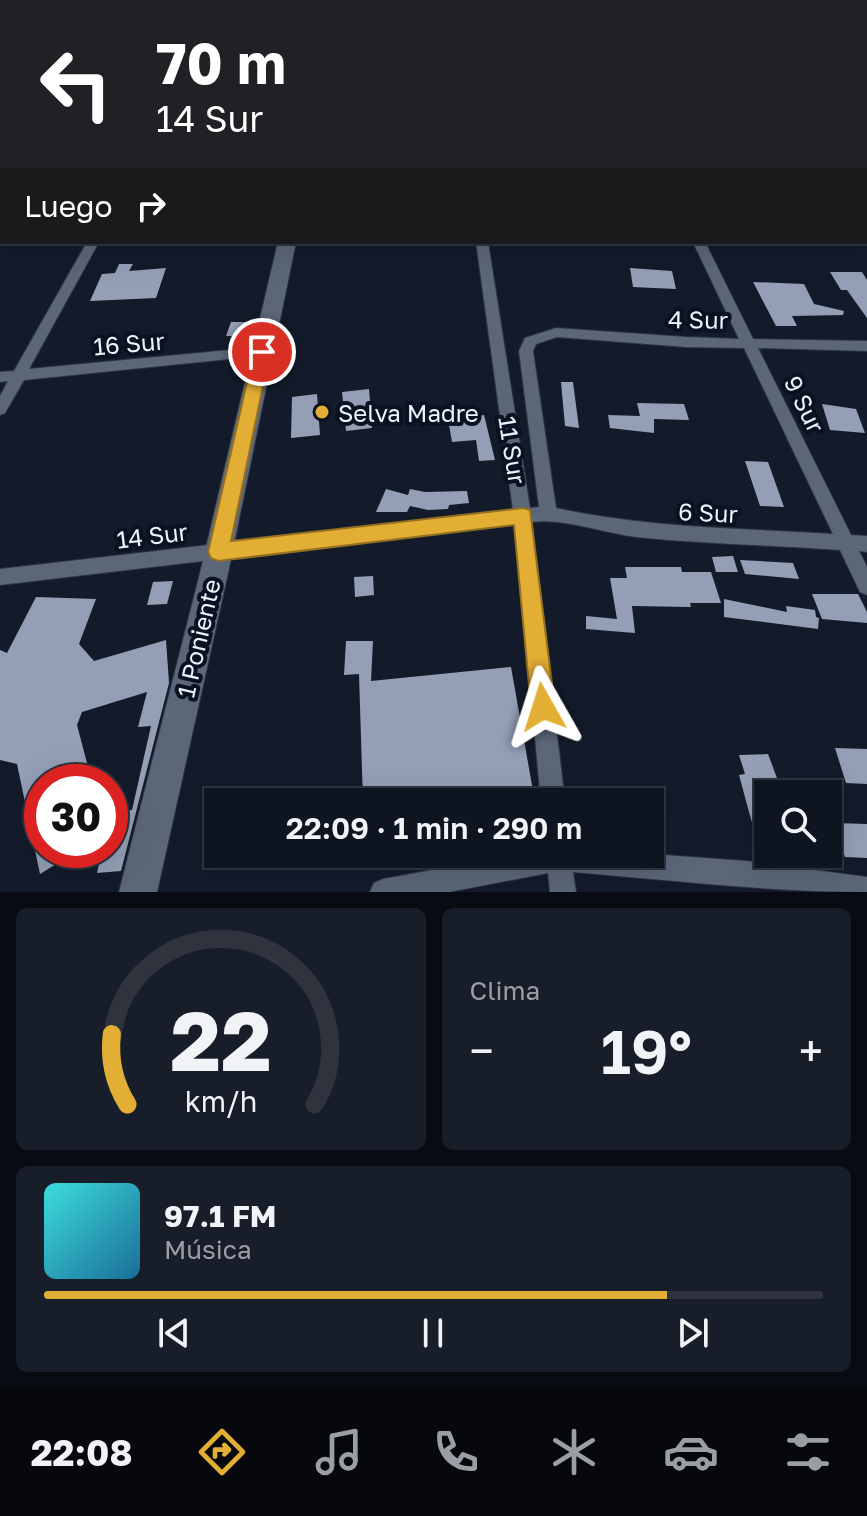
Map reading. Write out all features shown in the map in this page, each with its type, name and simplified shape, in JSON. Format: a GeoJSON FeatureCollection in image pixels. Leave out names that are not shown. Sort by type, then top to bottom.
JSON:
{"type":"FeatureCollection","features":[{"type":"Feature","properties":{"kind":"street"},"geometry":{"type":"LineString","coordinates":[[0,409],[92,244]]}},
{"type":"Feature","properties":{"kind":"street","name":"1 Poniente"},"geometry":{"type":"LineString","coordinates":[[138,892],[287,244]]}},
{"type":"Feature","properties":{"kind":"street","name":"11 Sur"},"geometry":{"type":"LineString","coordinates":[[482,244],[523,516],[552,788]]}},
{"type":"Feature","properties":{"kind":"street","name":"9 Sur"},"geometry":{"type":"LineString","coordinates":[[700,244],[867,586]]}},
{"type":"Feature","properties":{"kind":"street","name":"4 Sur"},"geometry":{"type":"LineString","coordinates":[[548,513],[526,351],[530,341],[556,332],[686,342],[867,346]]}},
{"type":"Feature","properties":{"kind":"street","name":"16 Sur"},"geometry":{"type":"LineString","coordinates":[[0,377],[262,352]]}},
{"type":"Feature","properties":{"kind":"street","name":"14 Sur"},"geometry":{"type":"LineString","coordinates":[[0,577],[548,513]]}},
{"type":"Feature","properties":{"kind":"street","name":"6 Sur"},"geometry":{"type":"LineString","coordinates":[[548,513],[646,533],[867,544]]}},
{"type":"Feature","properties":{"kind":"street"},"geometry":{"type":"LineString","coordinates":[[664,866],[867,889]]}},
{"type":"Feature","properties":{"kind":"street"},"geometry":{"type":"LineString","coordinates":[[383,892],[500,868]]}},
{"type":"Feature","properties":{"kind":"street"},"geometry":{"type":"LineString","coordinates":[[560,868],[563,892]]}},
{"type":"Feature","properties":{"kind":"building"},"geometry":{"type":"Polygon","coordinates":[[[119,264],[133,264],[129,271],[166,268],[156,298],[90,301],[102,274],[115,273],[119,264]]]}},
{"type":"Feature","properties":{"kind":"building"},"geometry":{"type":"Polygon","coordinates":[[[630,268],[672,271],[676,289],[633,287],[630,268]]]}},
{"type":"Feature","properties":{"kind":"building"},"geometry":{"type":"Polygon","coordinates":[[[830,272],[862,272],[867,280],[867,318],[847,290],[841,290],[830,272]]]}},
{"type":"Feature","properties":{"kind":"building"},"geometry":{"type":"Polygon","coordinates":[[[753,282],[804,284],[814,304],[844,311],[843,315],[792,316],[797,326],[776,326],[753,282]]]}},
{"type":"Feature","properties":{"kind":"building"},"geometry":{"type":"Polygon","coordinates":[[[231,322],[256,322],[253,337],[226,336],[231,322]]]}},
{"type":"Feature","properties":{"kind":"building"},"geometry":{"type":"Polygon","coordinates":[[[561,382],[573,382],[579,428],[565,426],[561,382]]]}},
{"type":"Feature","properties":{"kind":"building"},"geometry":{"type":"Polygon","coordinates":[[[369,389],[372,428],[346,431],[342,392],[369,389]]]}},
{"type":"Feature","properties":{"kind":"building"},"geometry":{"type":"Polygon","coordinates":[[[317,394],[320,435],[291,438],[292,397],[317,394]]]}},
{"type":"Feature","properties":{"kind":"building"},"geometry":{"type":"Polygon","coordinates":[[[637,403],[684,404],[689,420],[654,419],[654,433],[610,428],[608,415],[640,416],[637,403]]]}},
{"type":"Feature","properties":{"kind":"building"},"geometry":{"type":"Polygon","coordinates":[[[822,404],[856,409],[865,433],[830,430],[822,404]]]}},
{"type":"Feature","properties":{"kind":"building"},"geometry":{"type":"Polygon","coordinates":[[[484,415],[495,460],[479,461],[476,440],[452,442],[448,419],[484,415]]]}},
{"type":"Feature","properties":{"kind":"building"},"geometry":{"type":"Polygon","coordinates":[[[745,461],[768,462],[784,507],[760,506],[745,461]]]}},
{"type":"Feature","properties":{"kind":"building"},"geometry":{"type":"Polygon","coordinates":[[[386,489],[408,495],[410,489],[425,492],[467,491],[469,503],[449,505],[448,509],[428,510],[410,506],[407,512],[376,512],[386,489]]]}},
{"type":"Feature","properties":{"kind":"building"},"geometry":{"type":"Polygon","coordinates":[[[733,556],[738,572],[716,572],[712,557],[733,556]]]}},
{"type":"Feature","properties":{"kind":"building"},"geometry":{"type":"Polygon","coordinates":[[[740,560],[793,563],[799,579],[745,574],[740,560]]]}},
{"type":"Feature","properties":{"kind":"building"},"geometry":{"type":"Polygon","coordinates":[[[625,567],[681,567],[682,572],[711,572],[721,603],[690,603],[691,607],[632,606],[635,633],[586,629],[586,616],[617,619],[610,578],[627,578],[625,567]]]}},
{"type":"Feature","properties":{"kind":"building"},"geometry":{"type":"Polygon","coordinates":[[[373,576],[374,595],[355,597],[354,577],[373,576]]]}},
{"type":"Feature","properties":{"kind":"building"},"geometry":{"type":"Polygon","coordinates":[[[173,581],[167,604],[147,605],[153,582],[173,581]]]}},
{"type":"Feature","properties":{"kind":"building"},"geometry":{"type":"Polygon","coordinates":[[[812,594],[858,594],[867,612],[867,623],[822,619],[812,594]]]}},
{"type":"Feature","properties":{"kind":"building"},"geometry":{"type":"Polygon","coordinates":[[[36,597],[96,599],[79,644],[94,661],[166,640],[169,683],[128,844],[128,810],[132,810],[151,726],[138,727],[147,692],[82,712],[77,725],[87,764],[24,764],[24,797],[17,764],[0,760],[0,650],[7,653],[36,597]]]}},
{"type":"Feature","properties":{"kind":"building"},"geometry":{"type":"Polygon","coordinates":[[[724,599],[787,612],[786,606],[815,610],[819,618],[818,629],[724,617],[724,599]]]}},
{"type":"Feature","properties":{"kind":"building"},"geometry":{"type":"Polygon","coordinates":[[[346,641],[373,641],[371,681],[511,667],[533,788],[363,788],[359,674],[344,675],[346,641]]]}},
{"type":"Feature","properties":{"kind":"building"},"geometry":{"type":"Polygon","coordinates":[[[835,748],[867,749],[867,784],[846,783],[835,748]]]}},
{"type":"Feature","properties":{"kind":"building"},"geometry":{"type":"Polygon","coordinates":[[[768,754],[778,780],[754,780],[754,829],[739,775],[745,774],[739,755],[768,754]]]}},
{"type":"Feature","properties":{"kind":"building"},"geometry":{"type":"Polygon","coordinates":[[[842,823],[867,824],[867,858],[845,857],[842,823]]]}},
{"type":"Feature","properties":{"kind":"building"},"geometry":{"type":"Polygon","coordinates":[[[98,868],[122,868],[121,871],[97,873],[98,868]]]}},
{"type":"Feature","properties":{"kind":"place","name":"Selva Madre"},"geometry":{"type":"Point","coordinates":[322,412]}},
{"type":"Feature","properties":{"kind":"route"},"geometry":{"type":"LineString","coordinates":[[262,352],[218,552],[523,516],[543,707]]}}]}
